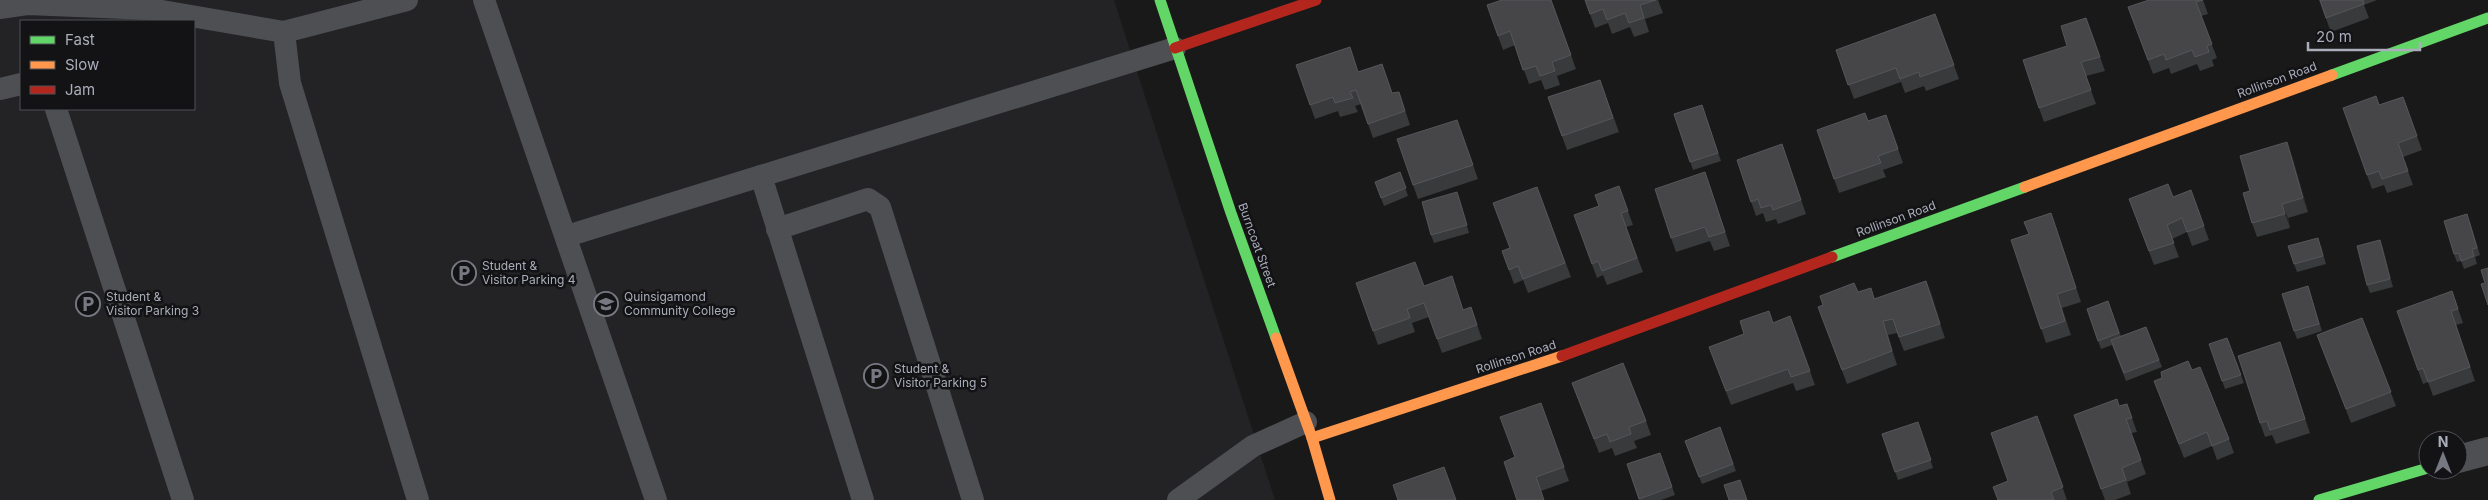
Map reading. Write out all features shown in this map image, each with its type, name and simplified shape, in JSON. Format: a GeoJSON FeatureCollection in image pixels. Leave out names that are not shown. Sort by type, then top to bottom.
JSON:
{"type":"FeatureCollection","features":[{"type":"Feature","properties":{"kind":"street","name":"Burncoat Street"},"geometry":{"type":"LineString","coordinates":[[1160,0],[1231,213],[1309,430],[1330,500]]}},
{"type":"Feature","properties":{"kind":"street"},"geometry":{"type":"LineString","coordinates":[[1175,48],[1316,0]]}},
{"type":"Feature","properties":{"kind":"street","name":"Rollinson Road"},"geometry":{"type":"LineString","coordinates":[[1309,430],[1554,359],[2488,18]]}},
{"type":"Feature","properties":{"kind":"street"},"geometry":{"type":"LineString","coordinates":[[2468,456],[2488,451]]}},
{"type":"Feature","properties":{"kind":"street"},"geometry":{"type":"LineString","coordinates":[[2319,500],[2418,471]]}},
{"type":"Feature","properties":{"kind":"lane"},"geometry":{"type":"LineString","coordinates":[[0,8],[27,13],[150,9],[284,32],[407,0]]}},
{"type":"Feature","properties":{"kind":"lane"},"geometry":{"type":"LineString","coordinates":[[484,0],[567,236],[656,500]]}},
{"type":"Feature","properties":{"kind":"lane"},"geometry":{"type":"LineString","coordinates":[[284,32],[290,83],[418,500]]}},
{"type":"Feature","properties":{"kind":"lane"},"geometry":{"type":"LineString","coordinates":[[567,236],[1175,48]]}},
{"type":"Feature","properties":{"kind":"lane"},"geometry":{"type":"LineString","coordinates":[[0,89],[20,84]]}},
{"type":"Feature","properties":{"kind":"lane"},"geometry":{"type":"LineString","coordinates":[[56,110],[182,500]]}},
{"type":"Feature","properties":{"kind":"lane"},"geometry":{"type":"LineString","coordinates":[[761,176],[863,500]]}},
{"type":"Feature","properties":{"kind":"lane"},"geometry":{"type":"LineString","coordinates":[[777,229],[868,200],[880,207],[973,500]]}},
{"type":"Feature","properties":{"kind":"lane"},"geometry":{"type":"LineString","coordinates":[[1178,500],[1253,446],[1309,430]]}},
{"type":"Feature","properties":{"kind":"shaded area","name":"Quinsigamond Community College"},"geometry":{"type":"Polygon","coordinates":[[[0,0],[1114,0],[1275,500],[0,500],[0,0]]]}},
{"type":"Feature","properties":{"kind":"building"},"geometry":{"type":"Polygon","coordinates":[[[1502,0],[1551,0],[1571,55],[1552,62],[1555,71],[1540,76],[1536,66],[1523,70],[1510,31],[1498,36],[1487,5],[1502,0]]]}},
{"type":"Feature","properties":{"kind":"building"},"geometry":{"type":"Polygon","coordinates":[[[1585,0],[1656,0],[1640,5],[1644,18],[1629,23],[1625,13],[1607,20],[1603,9],[1590,14],[1585,0]]]}},
{"type":"Feature","properties":{"kind":"building"},"geometry":{"type":"Polygon","coordinates":[[[2149,0],[2203,0],[2196,2],[2212,44],[2207,46],[2209,52],[2195,57],[2192,50],[2166,60],[2164,54],[2148,60],[2128,7],[2149,0]]]}},
{"type":"Feature","properties":{"kind":"building"},"geometry":{"type":"Polygon","coordinates":[[[2320,0],[2363,0],[2364,4],[2326,18],[2320,0]]]}},
{"type":"Feature","properties":{"kind":"building"},"geometry":{"type":"Polygon","coordinates":[[[1935,14],[1954,65],[1920,77],[1919,72],[1900,79],[1896,68],[1848,85],[1836,50],[1935,14]]]}},
{"type":"Feature","properties":{"kind":"building"},"geometry":{"type":"Polygon","coordinates":[[[2086,18],[2100,57],[2081,62],[2091,90],[2039,108],[2023,60],[2067,46],[2061,26],[2086,18]]]}},
{"type":"Feature","properties":{"kind":"building"},"geometry":{"type":"Polygon","coordinates":[[[1350,47],[1358,72],[1382,64],[1392,93],[1399,92],[1405,111],[1368,124],[1356,90],[1350,92],[1353,98],[1335,103],[1333,97],[1310,105],[1296,65],[1350,47]]]}},
{"type":"Feature","properties":{"kind":"building"},"geometry":{"type":"Polygon","coordinates":[[[1600,80],[1613,118],[1562,136],[1548,97],[1600,80]]]}},
{"type":"Feature","properties":{"kind":"building"},"geometry":{"type":"Polygon","coordinates":[[[2376,96],[2379,105],[2403,97],[2417,136],[2398,143],[2408,171],[2382,179],[2379,171],[2367,175],[2343,108],[2376,96]]]}},
{"type":"Feature","properties":{"kind":"building"},"geometry":{"type":"Polygon","coordinates":[[[1702,105],[1718,153],[1690,162],[1674,114],[1702,105]]]}},
{"type":"Feature","properties":{"kind":"building"},"geometry":{"type":"Polygon","coordinates":[[[1865,113],[1868,121],[1886,115],[1898,149],[1878,156],[1881,163],[1834,179],[1817,130],[1865,113]]]}},
{"type":"Feature","properties":{"kind":"building"},"geometry":{"type":"Polygon","coordinates":[[[1457,120],[1473,165],[1413,185],[1397,139],[1457,120]]]}},
{"type":"Feature","properties":{"kind":"building"},"geometry":{"type":"Polygon","coordinates":[[[2287,142],[2303,198],[2282,204],[2285,214],[2252,223],[2243,193],[2250,191],[2240,156],[2287,142]]]}},
{"type":"Feature","properties":{"kind":"building"},"geometry":{"type":"Polygon","coordinates":[[[1782,144],[1801,200],[1773,210],[1771,205],[1761,208],[1758,199],[1751,202],[1737,160],[1782,144]]]}},
{"type":"Feature","properties":{"kind":"building"},"geometry":{"type":"Polygon","coordinates":[[[1400,172],[1406,188],[1381,198],[1375,182],[1400,172]]]}},
{"type":"Feature","properties":{"kind":"building"},"geometry":{"type":"Polygon","coordinates":[[[1705,172],[1725,232],[1709,237],[1705,227],[1671,238],[1655,189],[1705,172]]]}},
{"type":"Feature","properties":{"kind":"building"},"geometry":{"type":"Polygon","coordinates":[[[2168,184],[2173,197],[2191,190],[2204,226],[2187,232],[2182,218],[2167,225],[2174,243],[2149,251],[2129,199],[2168,184]]]}},
{"type":"Feature","properties":{"kind":"building"},"geometry":{"type":"Polygon","coordinates":[[[1619,186],[1628,211],[1621,213],[1637,258],[1602,271],[1598,261],[1592,264],[1574,215],[1599,206],[1595,195],[1619,186]]]}},
{"type":"Feature","properties":{"kind":"building"},"geometry":{"type":"Polygon","coordinates":[[[1537,187],[1565,263],[1523,279],[1518,266],[1509,270],[1502,251],[1510,248],[1493,203],[1537,187]]]}},
{"type":"Feature","properties":{"kind":"building"},"geometry":{"type":"Polygon","coordinates":[[[1457,192],[1467,225],[1431,235],[1422,202],[1457,192]]]}},
{"type":"Feature","properties":{"kind":"building"},"geometry":{"type":"Polygon","coordinates":[[[2051,213],[2076,288],[2057,294],[2065,321],[2041,329],[2011,240],[2029,234],[2024,222],[2051,213]]]}},
{"type":"Feature","properties":{"kind":"building"},"geometry":{"type":"Polygon","coordinates":[[[2467,214],[2477,248],[2472,249],[2474,256],[2461,261],[2459,253],[2454,254],[2444,221],[2467,214]]]}},
{"type":"Feature","properties":{"kind":"building"},"geometry":{"type":"Polygon","coordinates":[[[2318,238],[2323,256],[2294,264],[2288,246],[2318,238]]]}},
{"type":"Feature","properties":{"kind":"building"},"geometry":{"type":"Polygon","coordinates":[[[2380,240],[2390,279],[2367,285],[2357,246],[2380,240]]]}},
{"type":"Feature","properties":{"kind":"building"},"geometry":{"type":"Polygon","coordinates":[[[1415,262],[1424,286],[1452,276],[1463,310],[1471,307],[1477,325],[1437,339],[1424,303],[1407,309],[1410,318],[1373,331],[1356,283],[1415,262]]]}},
{"type":"Feature","properties":{"kind":"building"},"geometry":{"type":"Polygon","coordinates":[[[2488,268],[2488,305],[2481,284],[2485,283],[2481,270],[2488,268]]]}},
{"type":"Feature","properties":{"kind":"building"},"geometry":{"type":"Polygon","coordinates":[[[1926,281],[1940,324],[1899,337],[1893,319],[1883,321],[1892,351],[1842,370],[1818,307],[1823,305],[1820,296],[1854,283],[1858,292],[1871,288],[1874,299],[1926,281]]]}},
{"type":"Feature","properties":{"kind":"building"},"geometry":{"type":"Polygon","coordinates":[[[2308,286],[2319,324],[2294,331],[2282,294],[2308,286]]]}},
{"type":"Feature","properties":{"kind":"building"},"geometry":{"type":"Polygon","coordinates":[[[2452,291],[2458,309],[2451,311],[2470,367],[2428,382],[2423,368],[2418,370],[2397,311],[2452,291]]]}},
{"type":"Feature","properties":{"kind":"building"},"geometry":{"type":"Polygon","coordinates":[[[2108,301],[2119,333],[2098,341],[2087,309],[2108,301]]]}},
{"type":"Feature","properties":{"kind":"building"},"geometry":{"type":"Polygon","coordinates":[[[1769,311],[1773,323],[1790,316],[1810,371],[1791,377],[1788,369],[1726,391],[1709,347],[1744,334],[1740,321],[1769,311]]]}},
{"type":"Feature","properties":{"kind":"building"},"geometry":{"type":"Polygon","coordinates":[[[2362,318],[2391,392],[2346,409],[2317,335],[2362,318]]]}},
{"type":"Feature","properties":{"kind":"building"},"geometry":{"type":"Polygon","coordinates":[[[2146,327],[2159,360],[2124,373],[2111,340],[2146,327]]]}},
{"type":"Feature","properties":{"kind":"building"},"geometry":{"type":"Polygon","coordinates":[[[2227,338],[2241,375],[2222,381],[2209,344],[2227,338]]]}},
{"type":"Feature","properties":{"kind":"building"},"geometry":{"type":"Polygon","coordinates":[[[2280,342],[2305,419],[2270,430],[2267,421],[2260,423],[2238,356],[2280,342]]]}},
{"type":"Feature","properties":{"kind":"building"},"geometry":{"type":"Polygon","coordinates":[[[2188,361],[2192,370],[2200,367],[2229,439],[2212,446],[2207,432],[2179,444],[2154,381],[2162,378],[2161,372],[2188,361]]]}},
{"type":"Feature","properties":{"kind":"building"},"geometry":{"type":"Polygon","coordinates":[[[1623,363],[1646,421],[1629,427],[1631,434],[1610,442],[1607,434],[1594,439],[1572,383],[1623,363]]]}},
{"type":"Feature","properties":{"kind":"building"},"geometry":{"type":"Polygon","coordinates":[[[2117,399],[2119,406],[2127,404],[2132,418],[2126,419],[2141,460],[2122,468],[2126,480],[2101,489],[2074,415],[2117,399]]]}},
{"type":"Feature","properties":{"kind":"building"},"geometry":{"type":"Polygon","coordinates":[[[1541,403],[1564,467],[1536,477],[1544,500],[1517,500],[1504,462],[1515,457],[1500,417],[1541,403]]]}},
{"type":"Feature","properties":{"kind":"building"},"geometry":{"type":"Polygon","coordinates":[[[2037,416],[2063,487],[2051,492],[2054,500],[1998,500],[1993,487],[2008,481],[1991,433],[2037,416]]]}},
{"type":"Feature","properties":{"kind":"building"},"geometry":{"type":"Polygon","coordinates":[[[1918,422],[1931,460],[1895,472],[1882,434],[1918,422]]]}},
{"type":"Feature","properties":{"kind":"building"},"geometry":{"type":"Polygon","coordinates":[[[1720,427],[1733,464],[1699,477],[1685,441],[1720,427]]]}},
{"type":"Feature","properties":{"kind":"building"},"geometry":{"type":"Polygon","coordinates":[[[1660,453],[1672,487],[1639,499],[1627,464],[1660,453]]]}},
{"type":"Feature","properties":{"kind":"building"},"geometry":{"type":"Polygon","coordinates":[[[1444,467],[1456,500],[1398,500],[1393,485],[1444,467]]]}},
{"type":"Feature","properties":{"kind":"building"},"geometry":{"type":"Polygon","coordinates":[[[1740,480],[1747,500],[1729,500],[1724,485],[1740,480]]]}},
{"type":"Feature","properties":{"kind":"traffic: fast"},"geometry":{"type":"LineString","coordinates":[[1160,0],[1231,213],[1276,338]]}},
{"type":"Feature","properties":{"kind":"traffic: fast"},"geometry":{"type":"LineString","coordinates":[[2332,75],[2488,18]]}},
{"type":"Feature","properties":{"kind":"traffic: fast"},"geometry":{"type":"LineString","coordinates":[[1832,257],[2025,187]]}},
{"type":"Feature","properties":{"kind":"traffic: fast"},"geometry":{"type":"LineString","coordinates":[[2319,500],[2418,471]]}},
{"type":"Feature","properties":{"kind":"traffic: slow"},"geometry":{"type":"LineString","coordinates":[[2025,187],[2332,75]]}},
{"type":"Feature","properties":{"kind":"traffic: slow"},"geometry":{"type":"LineString","coordinates":[[1276,338],[1312,438],[1330,500]]}},
{"type":"Feature","properties":{"kind":"traffic: slow"},"geometry":{"type":"LineString","coordinates":[[1312,438],[1562,356]]}},
{"type":"Feature","properties":{"kind":"traffic: jam"},"geometry":{"type":"LineString","coordinates":[[1175,48],[1316,0]]}},
{"type":"Feature","properties":{"kind":"traffic: jam"},"geometry":{"type":"LineString","coordinates":[[1562,356],[1832,257]]}},
{"type":"Feature","properties":{"kind":"place","name":"Student & Visitor Parking 4"},"geometry":{"type":"Point","coordinates":[464,273]}},
{"type":"Feature","properties":{"kind":"place","name":"Student & Visitor Parking 3"},"geometry":{"type":"Point","coordinates":[88,304]}},
{"type":"Feature","properties":{"kind":"place","name":"Quinsigamond Community College"},"geometry":{"type":"Point","coordinates":[606,304]}},
{"type":"Feature","properties":{"kind":"place","name":"Student & Visitor Parking 5"},"geometry":{"type":"Point","coordinates":[876,376]}}]}
